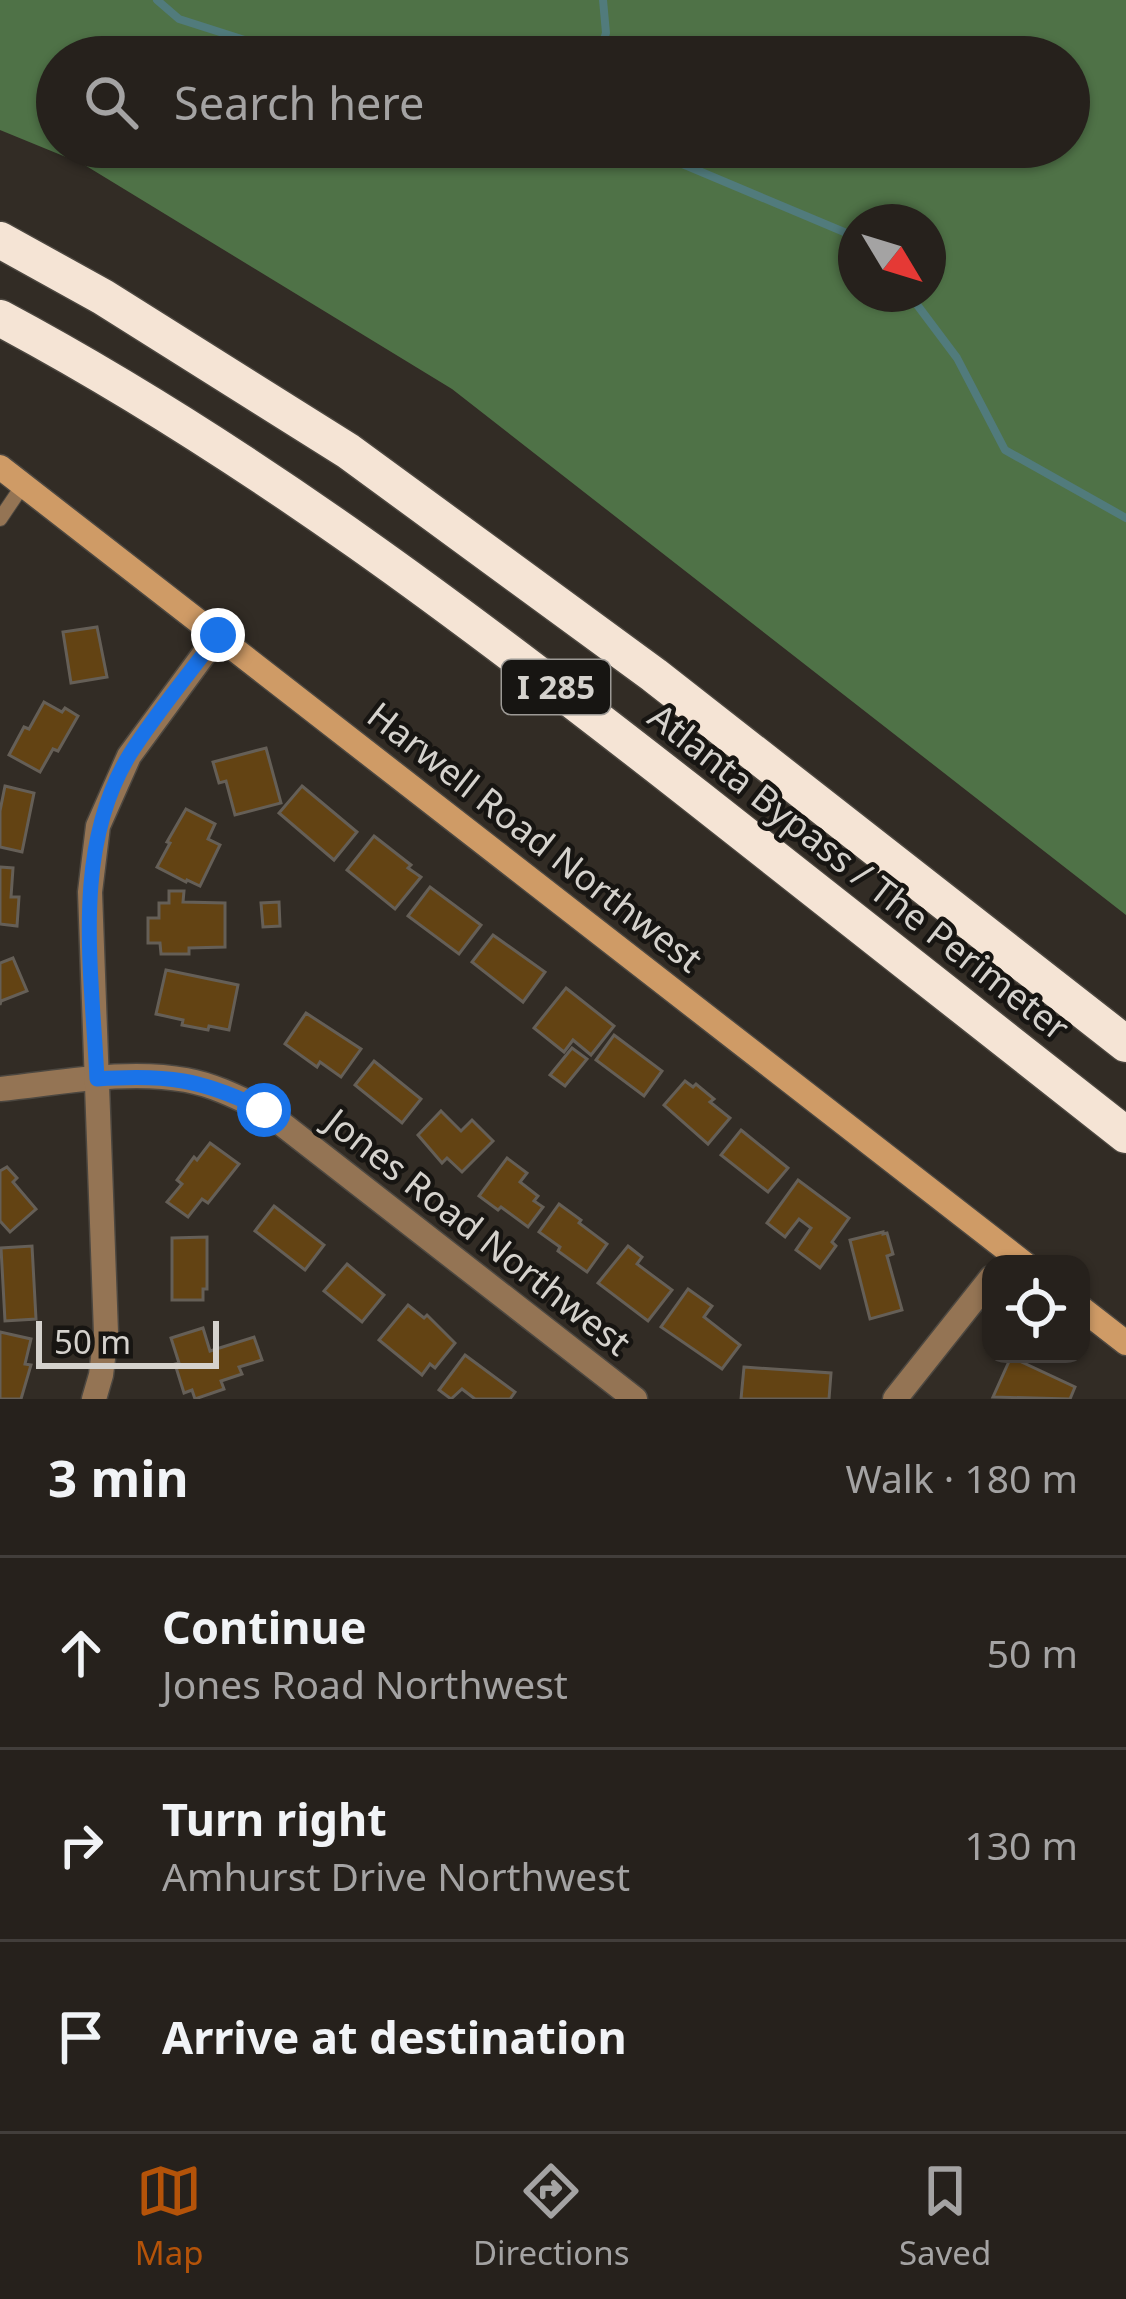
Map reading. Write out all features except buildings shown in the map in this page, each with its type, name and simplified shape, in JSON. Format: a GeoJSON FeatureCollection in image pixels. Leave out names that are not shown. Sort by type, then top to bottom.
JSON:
{"type":"FeatureCollection","features":[{"type":"Feature","properties":{"kind":"highway","name":"Atlanta Bypass / The Perimeter"},"geometry":{"type":"LineString","coordinates":[[0,240],[103,296],[367,465],[654,675],[1126,1044]]}},
{"type":"Feature","properties":{"kind":"highway","name":"Atlanta Bypass / The Perimeter"},"geometry":{"type":"LineString","coordinates":[[0,318],[148,404],[345,532],[538,673],[1126,1135]]}},
{"type":"Feature","properties":{"kind":"street","name":"Harwell Road Northwest"},"geometry":{"type":"LineString","coordinates":[[0,467],[1006,1255]]}},
{"type":"Feature","properties":{"kind":"street"},"geometry":{"type":"LineString","coordinates":[[94,1399],[106,1333],[89,892],[98,826],[129,756],[218,635]]}},
{"type":"Feature","properties":{"kind":"street","name":"Jones Road Northwest"},"geometry":{"type":"LineString","coordinates":[[0,1089],[143,1076],[187,1080],[264,1110],[635,1399]]}},
{"type":"Feature","properties":{"kind":"street"},"geometry":{"type":"LineString","coordinates":[[895,1399],[982,1289]]}},
{"type":"Feature","properties":{"kind":"street"},"geometry":{"type":"LineString","coordinates":[[1090,1315],[1126,1343]]}},
{"type":"Feature","properties":{"kind":"lane"},"geometry":{"type":"LineString","coordinates":[[0,519],[23,485]]}},
{"type":"Feature","properties":{"kind":"green space"},"geometry":{"type":"Polygon","coordinates":[[[0,0],[1126,0],[1126,915],[452,389],[90,168],[1090,168],[1090,36],[36,36],[36,145],[0,130],[0,0]]]}},
{"type":"Feature","properties":{"kind":"waterway"},"geometry":{"type":"LineString","coordinates":[[157,0],[179,19],[232,36]]}},
{"type":"Feature","properties":{"kind":"waterway"},"geometry":{"type":"LineString","coordinates":[[603,0],[605,36]]}},
{"type":"Feature","properties":{"kind":"waterway"},"geometry":{"type":"LineString","coordinates":[[692,168],[838,229]]}},
{"type":"Feature","properties":{"kind":"waterway"},"geometry":{"type":"LineString","coordinates":[[922,312],[957,358],[1005,450],[1126,518]]}},
{"type":"Feature","properties":{"kind":"route"},"geometry":{"type":"LineString","coordinates":[[218,635],[129,756],[98,826],[89,892],[97,1079],[187,1080],[264,1110]]}}]}
